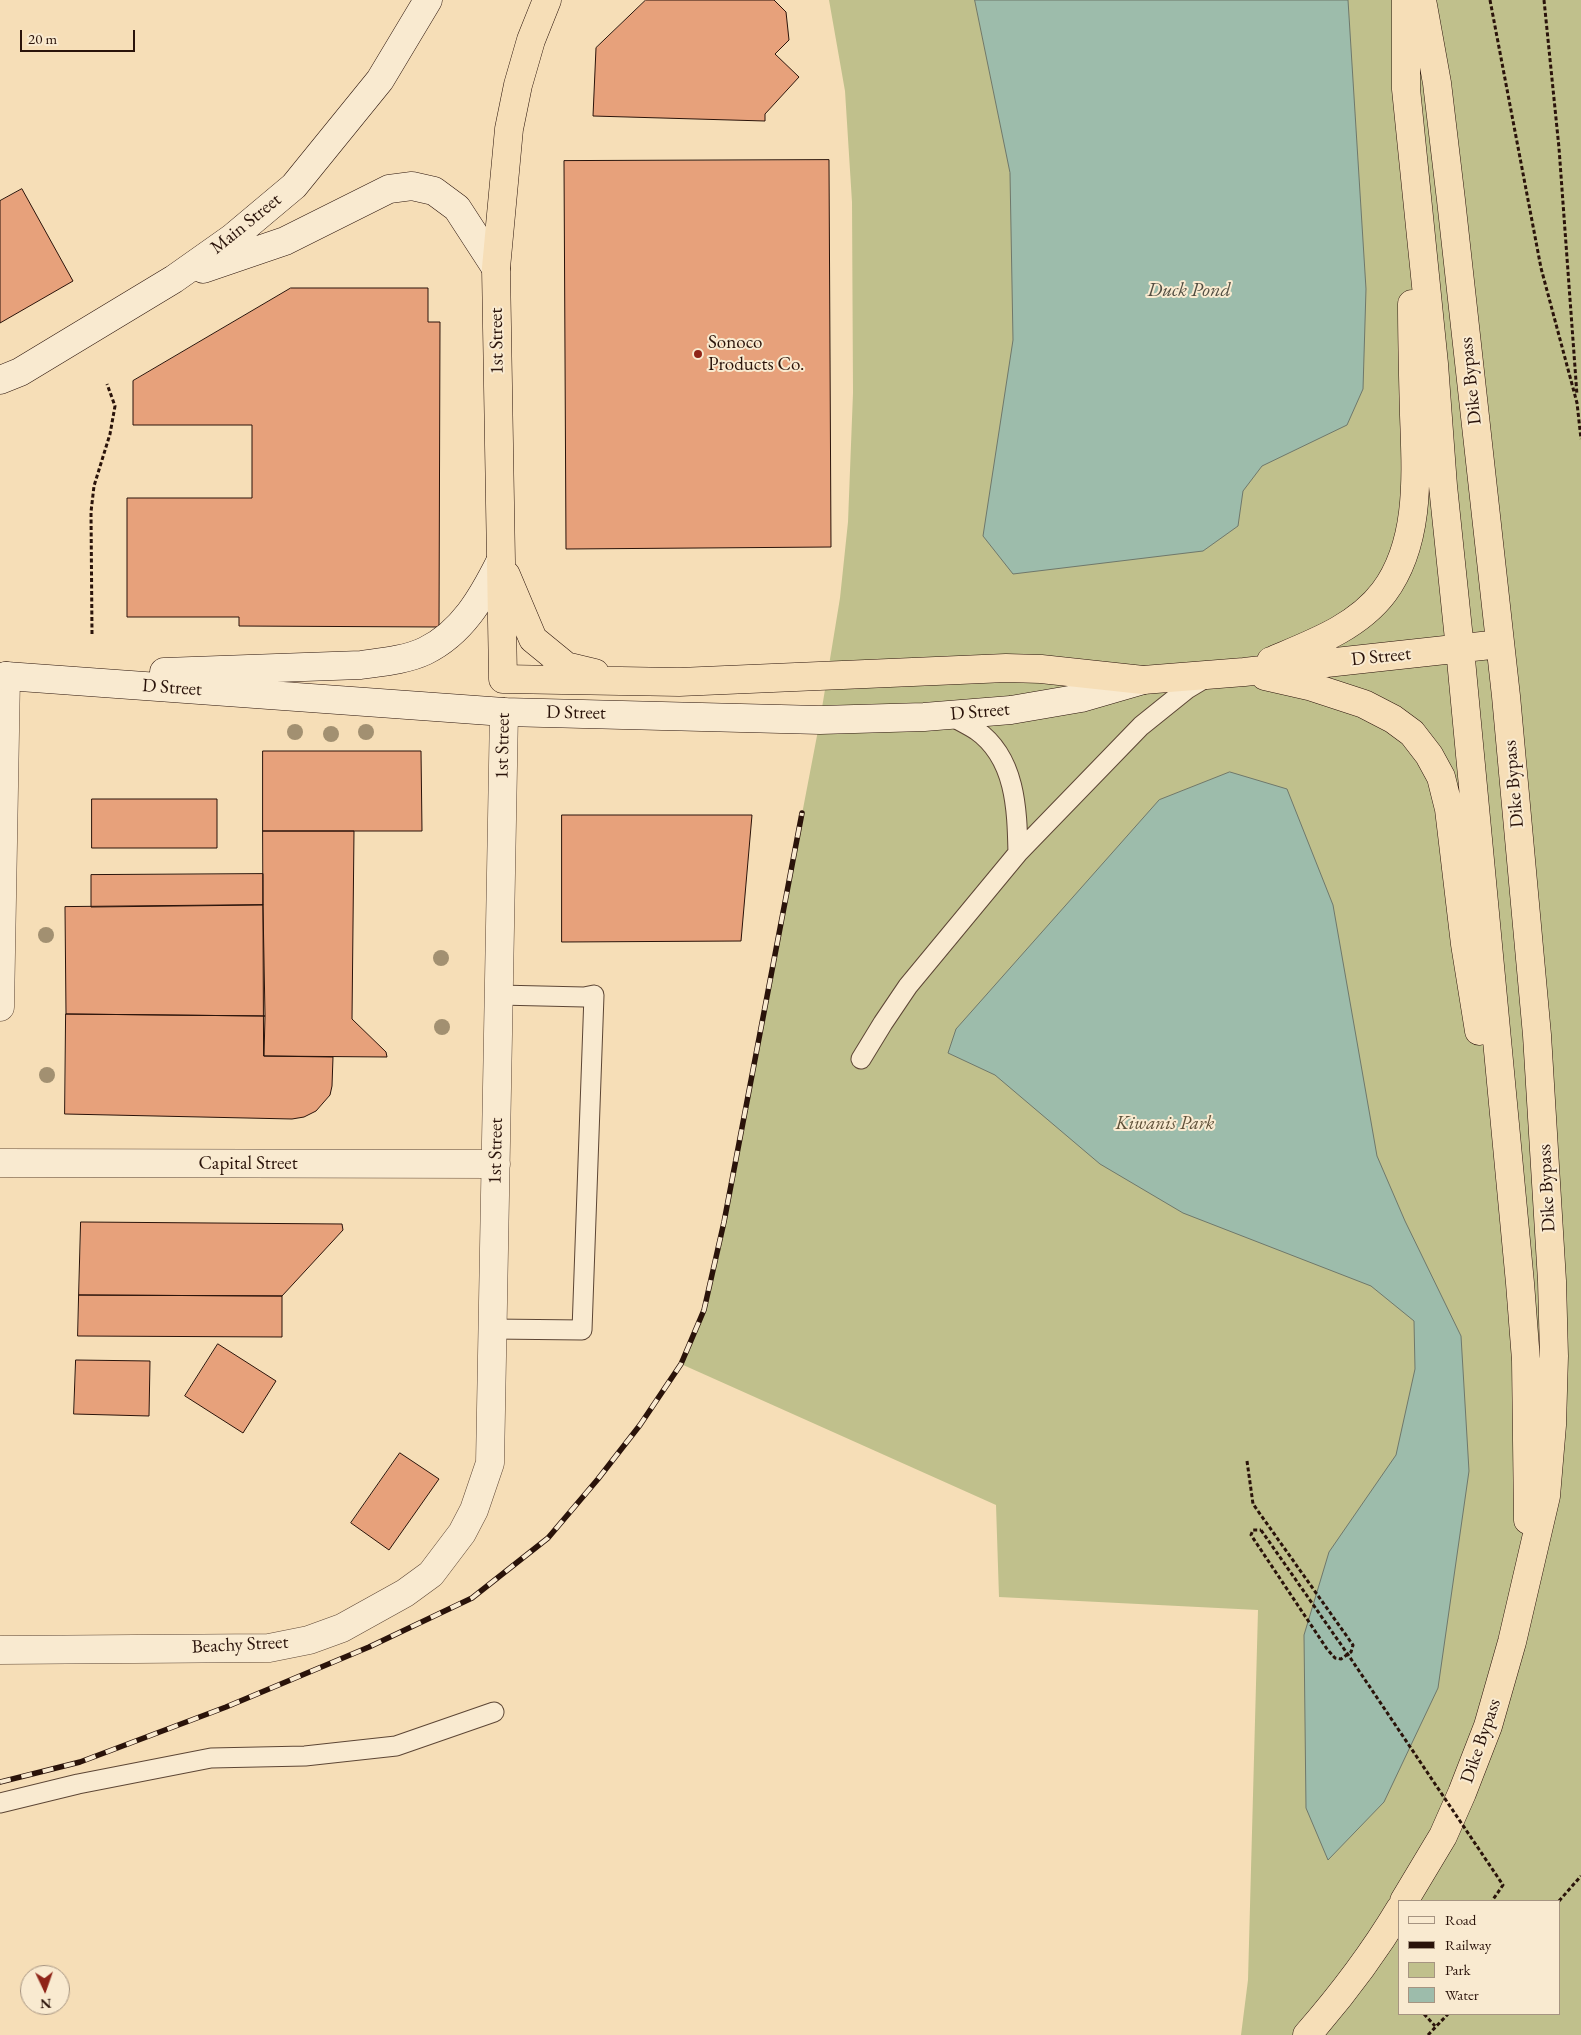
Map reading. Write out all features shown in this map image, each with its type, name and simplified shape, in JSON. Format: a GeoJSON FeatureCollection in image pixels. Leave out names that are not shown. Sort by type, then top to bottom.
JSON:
{"type":"FeatureCollection","features":[{"type":"Feature","properties":{"kind":"highway","name":"1st Street"},"geometry":{"type":"LineString","coordinates":[[503,679],[496,268],[509,129],[518,85],[531,40],[547,0]]}},
{"type":"Feature","properties":{"kind":"highway","name":"Dike Bypass"},"geometry":{"type":"LineString","coordinates":[[1406,0],[1406,88],[1434,364],[1443,486],[1460,649],[1526,1360],[1528,1570]]}},
{"type":"Feature","properties":{"kind":"highway","name":"Dike Bypass"},"geometry":{"type":"LineString","coordinates":[[1405,1900],[1442,1836],[1478,1754],[1512,1642],[1546,1496],[1552,1425],[1554,1356],[1552,1282],[1537,1035],[1500,644],[1450,190],[1436,83],[1422,0]]}},
{"type":"Feature","properties":{"kind":"highway"},"geometry":{"type":"LineString","coordinates":[[1244,672],[1330,635],[1351,623],[1384,592],[1396,570],[1407,542],[1413,516],[1416,482],[1406,88]]}},
{"type":"Feature","properties":{"kind":"highway"},"geometry":{"type":"LineString","coordinates":[[500,562],[533,639],[566,666],[634,682]]}},
{"type":"Feature","properties":{"kind":"highway","name":"D Street"},"geometry":{"type":"LineString","coordinates":[[503,679],[634,682],[740,680],[877,672],[1006,668],[1042,669],[1143,680],[1244,672],[1500,644]]}},
{"type":"Feature","properties":{"kind":"highway"},"geometry":{"type":"LineString","coordinates":[[1244,672],[1309,686],[1364,704],[1386,715],[1412,733],[1429,755],[1441,777],[1449,810],[1465,944],[1520,1283]]}},
{"type":"Feature","properties":{"kind":"highway"},"geometry":{"type":"LineString","coordinates":[[1307,2035],[1330,2009],[1378,1945],[1398,1912]]}},
{"type":"Feature","properties":{"kind":"main road","name":"Main Street"},"geometry":{"type":"LineString","coordinates":[[0,380],[20,372],[174,278],[232,238],[294,186],[380,80],[428,0]]}},
{"type":"Feature","properties":{"kind":"main road"},"geometry":{"type":"LineString","coordinates":[[174,278],[285,241],[389,188],[412,186],[434,191],[457,208],[496,268]]}},
{"type":"Feature","properties":{"kind":"main road","name":"D Street"},"geometry":{"type":"LineString","coordinates":[[3,676],[324,668],[390,661],[424,652],[443,642],[461,625],[484,595],[500,562]]}},
{"type":"Feature","properties":{"kind":"main road"},"geometry":{"type":"LineString","coordinates":[[0,1007],[3,676]]}},
{"type":"Feature","properties":{"kind":"main road","name":"D Street"},"geometry":{"type":"LineString","coordinates":[[3,676],[504,712],[820,720],[949,715],[1047,705],[1081,698],[1143,680]]}},
{"type":"Feature","properties":{"kind":"main road","name":"1st Street"},"geometry":{"type":"LineString","coordinates":[[479,1496],[490,1463],[504,712],[503,679]]}},
{"type":"Feature","properties":{"kind":"main road","name":"Capital Street"},"geometry":{"type":"LineString","coordinates":[[0,1163],[496,1164]]}},
{"type":"Feature","properties":{"kind":"main road","name":"Beachy Street"},"geometry":{"type":"LineString","coordinates":[[0,1650],[269,1648],[309,1640],[350,1624],[405,1593],[431,1574],[462,1533],[479,1496]]}},
{"type":"Feature","properties":{"kind":"lane"},"geometry":{"type":"LineString","coordinates":[[861,1059],[882,1023],[908,986],[1018,852],[1141,726],[1187,690],[1210,675]]}},
{"type":"Feature","properties":{"kind":"lane"},"geometry":{"type":"LineString","coordinates":[[949,715],[976,730],[989,742],[1005,763],[1013,791],[1017,817],[1018,852]]}},
{"type":"Feature","properties":{"kind":"lane"},"geometry":{"type":"LineString","coordinates":[[493,1329],[582,1330],[594,995],[584,997],[499,995]]}},
{"type":"Feature","properties":{"kind":"lane"},"geometry":{"type":"LineString","coordinates":[[0,1803],[78,1784],[211,1758],[305,1756],[396,1746],[494,1712]]}},
{"type":"Feature","properties":{"kind":"path"},"geometry":{"type":"LineString","coordinates":[[1490,0],[1541,268],[1577,403]]}},
{"type":"Feature","properties":{"kind":"path"},"geometry":{"type":"LineString","coordinates":[[1544,0],[1559,148],[1581,439]]}},
{"type":"Feature","properties":{"kind":"path"},"geometry":{"type":"LineString","coordinates":[[92,634],[90,512],[94,486],[110,434],[115,406],[107,384]]}},
{"type":"Feature","properties":{"kind":"path"},"geometry":{"type":"LineString","coordinates":[[1247,1461],[1253,1504],[1353,1645],[1351,1652],[1348,1654],[1346,1656],[1341,1659],[1335,1658],[1326,1649],[1251,1535],[1254,1530],[1261,1530],[1344,1648],[1348,1654],[1349,1656],[1503,1885],[1493,1900]]}},
{"type":"Feature","properties":{"kind":"path"},"geometry":{"type":"LineString","coordinates":[[1559,1900],[1581,1876]]}},
{"type":"Feature","properties":{"kind":"path"},"geometry":{"type":"LineString","coordinates":[[1425,2015],[1435,2026]]}},
{"type":"Feature","properties":{"kind":"path"},"geometry":{"type":"LineString","coordinates":[[1429,2034],[1447,2015]]}},
{"type":"Feature","properties":{"kind":"green space","name":"Kiwanis Park"},"geometry":{"type":"Polygon","coordinates":[[[829,0],[1581,0],[1581,2035],[1241,2035],[1248,1980],[1258,1610],[999,1597],[996,1505],[681,1364],[704,1310],[724,1222],[820,720],[840,598],[848,522],[853,393],[852,202],[845,91],[829,0]]]}},
{"type":"Feature","properties":{"kind":"water","name":"Duck Pond"},"geometry":{"type":"Polygon","coordinates":[[[975,0],[1348,0],[1366,289],[1363,389],[1347,425],[1262,466],[1243,491],[1238,526],[1203,551],[1013,574],[983,536],[1013,340],[1010,173],[975,0]]]}},
{"type":"Feature","properties":{"kind":"water"},"geometry":{"type":"Polygon","coordinates":[[[1230,772],[1287,789],[1333,905],[1377,1156],[1405,1221],[1461,1336],[1469,1471],[1438,1688],[1384,1802],[1328,1860],[1306,1808],[1304,1635],[1329,1552],[1396,1455],[1415,1369],[1414,1321],[1371,1286],[1183,1213],[1100,1164],[995,1075],[948,1053],[956,1029],[1159,800],[1230,772]]]}},
{"type":"Feature","properties":{"kind":"building"},"geometry":{"type":"Polygon","coordinates":[[[646,0],[774,0],[786,12],[789,40],[775,54],[799,77],[765,114],[765,121],[593,116],[596,48],[646,0]]]}},
{"type":"Feature","properties":{"kind":"building","name":"Sonoco Products Co."},"geometry":{"type":"Polygon","coordinates":[[[829,160],[831,547],[566,549],[564,161],[829,160]]]}},
{"type":"Feature","properties":{"kind":"building"},"geometry":{"type":"Polygon","coordinates":[[[22,189],[73,281],[0,323],[0,201],[22,189]]]}},
{"type":"Feature","properties":{"kind":"building"},"geometry":{"type":"Polygon","coordinates":[[[291,288],[428,288],[428,322],[440,322],[439,627],[239,626],[239,617],[127,617],[127,498],[252,498],[252,425],[133,425],[133,381],[291,288]]]}},
{"type":"Feature","properties":{"kind":"building"},"geometry":{"type":"Polygon","coordinates":[[[263,751],[421,751],[422,831],[263,831],[263,751]]]}},
{"type":"Feature","properties":{"kind":"building"},"geometry":{"type":"Polygon","coordinates":[[[92,799],[217,799],[217,848],[92,848],[92,799]]]}},
{"type":"Feature","properties":{"kind":"building"},"geometry":{"type":"Polygon","coordinates":[[[562,815],[752,815],[741,941],[562,942],[562,815]]]}},
{"type":"Feature","properties":{"kind":"building"},"geometry":{"type":"Polygon","coordinates":[[[263,831],[354,831],[352,1019],[386,1052],[387,1057],[264,1056],[263,831]]]}},
{"type":"Feature","properties":{"kind":"building"},"geometry":{"type":"Polygon","coordinates":[[[263,874],[263,905],[91,907],[91,875],[263,874]]]}},
{"type":"Feature","properties":{"kind":"building"},"geometry":{"type":"Polygon","coordinates":[[[263,905],[265,1016],[66,1014],[65,907],[263,905]]]}},
{"type":"Feature","properties":{"kind":"building"},"geometry":{"type":"Polygon","coordinates":[[[66,1014],[265,1016],[264,1056],[333,1057],[330,1095],[316,1111],[304,1117],[292,1119],[65,1114],[66,1014]]]}},
{"type":"Feature","properties":{"kind":"building"},"geometry":{"type":"Polygon","coordinates":[[[81,1222],[342,1224],[343,1230],[282,1296],[79,1295],[81,1222]]]}},
{"type":"Feature","properties":{"kind":"building"},"geometry":{"type":"Polygon","coordinates":[[[79,1295],[282,1296],[282,1337],[78,1336],[79,1295]]]}},
{"type":"Feature","properties":{"kind":"building"},"geometry":{"type":"Polygon","coordinates":[[[218,1344],[276,1381],[243,1433],[185,1396],[218,1344]]]}},
{"type":"Feature","properties":{"kind":"building"},"geometry":{"type":"Polygon","coordinates":[[[76,1360],[150,1361],[149,1416],[74,1414],[76,1360]]]}},
{"type":"Feature","properties":{"kind":"building"},"geometry":{"type":"Polygon","coordinates":[[[400,1453],[439,1479],[389,1550],[351,1523],[400,1453]]]}},
{"type":"Feature","properties":{"kind":"railway"},"geometry":{"type":"LineString","coordinates":[[0,1782],[80,1762],[226,1707],[369,1647],[472,1598],[548,1538],[598,1479],[640,1425],[681,1364],[704,1310],[724,1222],[802,813]]}},
{"type":"Feature","properties":{"kind":"place","name":"Sonoco Products Co."},"geometry":{"type":"Point","coordinates":[698,354]}}]}
